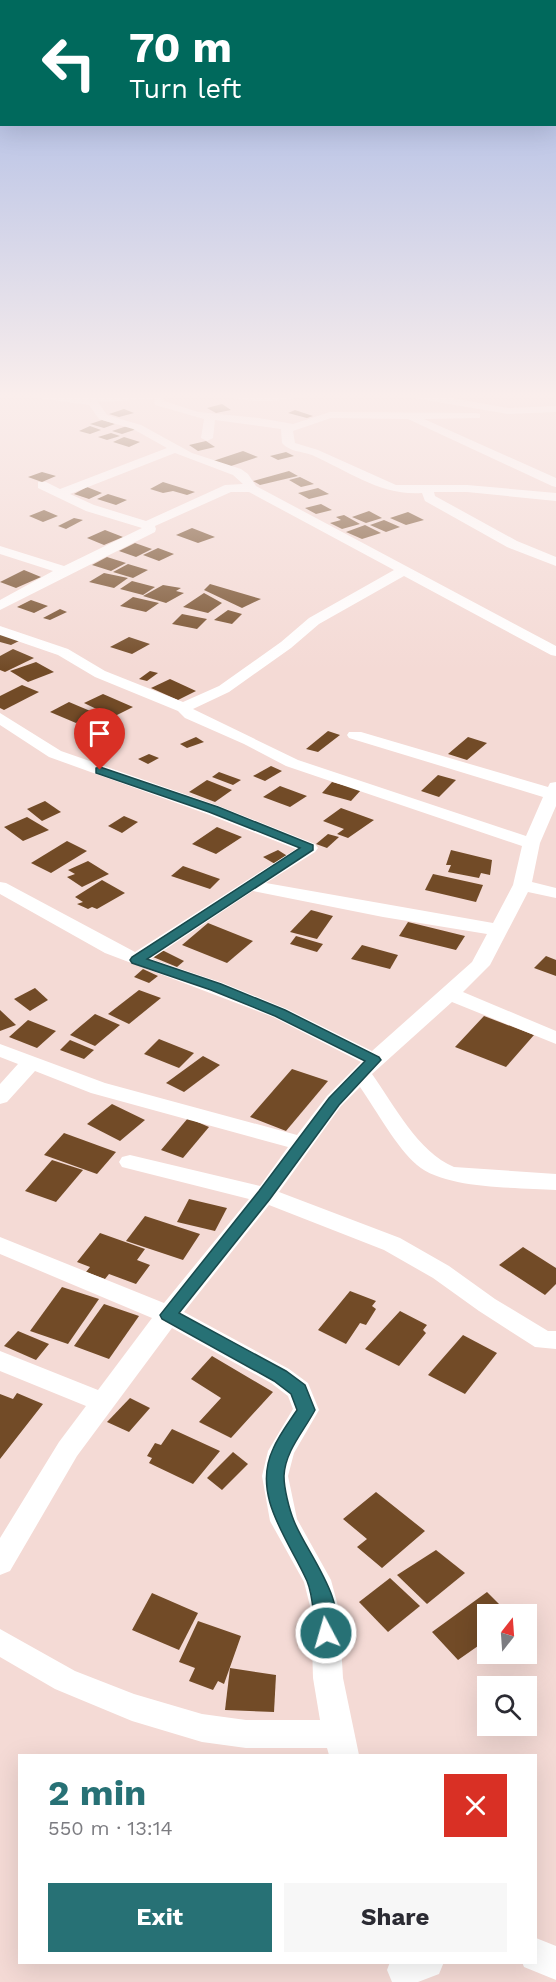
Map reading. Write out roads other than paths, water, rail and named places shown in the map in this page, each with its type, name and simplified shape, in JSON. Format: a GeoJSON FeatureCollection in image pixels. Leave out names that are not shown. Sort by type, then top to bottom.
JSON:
{"type":"FeatureCollection","features":[{"type":"Feature","properties":{"kind":"street"},"geometry":{"type":"LineString","coordinates":[[58,494],[81,484]]}},
{"type":"Feature","properties":{"kind":"street"},"geometry":{"type":"LineString","coordinates":[[249,484],[251,488]]}},
{"type":"Feature","properties":{"kind":"street"},"geometry":{"type":"LineString","coordinates":[[385,484],[428,491],[453,488],[518,496],[556,497]]}},
{"type":"Feature","properties":{"kind":"street"},"geometry":{"type":"LineString","coordinates":[[42,485],[90,508],[147,525],[230,488],[251,488],[556,652]]}},
{"type":"Feature","properties":{"kind":"street"},"geometry":{"type":"LineString","coordinates":[[428,491],[429,498],[436,502],[512,544],[556,562]]}},
{"type":"Feature","properties":{"kind":"street"},"geometry":{"type":"LineString","coordinates":[[0,606],[47,579],[150,530],[147,525]]}},
{"type":"Feature","properties":{"kind":"street"},"geometry":{"type":"LineString","coordinates":[[0,550],[67,571]]}},
{"type":"Feature","properties":{"kind":"street"},"geometry":{"type":"LineString","coordinates":[[183,708],[224,689],[286,645],[314,621],[405,570]]}},
{"type":"Feature","properties":{"kind":"street"},"geometry":{"type":"LineString","coordinates":[[0,630],[63,652],[100,674],[183,708],[190,715],[250,741],[292,763],[531,843]]}},
{"type":"Feature","properties":{"kind":"street"},"geometry":{"type":"LineString","coordinates":[[0,718],[55,754],[213,810],[309,848],[136,960]]}},
{"type":"Feature","properties":{"kind":"street"},"geometry":{"type":"LineString","coordinates":[[0,1563],[68,1449],[168,1315],[265,1195],[334,1101],[367,1067],[450,994],[480,964],[522,885],[531,843],[554,790],[355,735]]}},
{"type":"Feature","properties":{"kind":"street"},"geometry":{"type":"LineString","coordinates":[[250,885],[383,911],[499,930]]}},
{"type":"Feature","properties":{"kind":"street"},"geometry":{"type":"LineString","coordinates":[[522,885],[556,893]]}},
{"type":"Feature","properties":{"kind":"street"},"geometry":{"type":"LineString","coordinates":[[0,887],[136,960],[216,987],[280,1013],[367,1067],[416,1151],[436,1168],[452,1174],[556,1182]]}},
{"type":"Feature","properties":{"kind":"street"},"geometry":{"type":"LineString","coordinates":[[450,994],[556,1038]]}},
{"type":"Feature","properties":{"kind":"street"},"geometry":{"type":"LineString","coordinates":[[0,1050],[98,1088],[302,1144]]}},
{"type":"Feature","properties":{"kind":"street"},"geometry":{"type":"LineString","coordinates":[[0,1097],[31,1063]]}},
{"type":"Feature","properties":{"kind":"street"},"geometry":{"type":"LineString","coordinates":[[130,1162],[265,1195],[392,1245],[441,1272],[487,1305],[544,1340],[556,1340]]}},
{"type":"Feature","properties":{"kind":"street"},"geometry":{"type":"LineString","coordinates":[[0,1245],[168,1315],[280,1376],[299,1390],[306,1410],[281,1451],[275,1476],[284,1521],[316,1581],[325,1610],[328,1677],[341,1745],[202,1728],[132,1707],[65,1680],[0,1642]]}},
{"type":"Feature","properties":{"kind":"street"},"geometry":{"type":"LineString","coordinates":[[0,1361],[103,1402]]}},
{"type":"Feature","properties":{"kind":"street"},"geometry":{"type":"LineString","coordinates":[[537,1956],[556,1963]]}}]}
